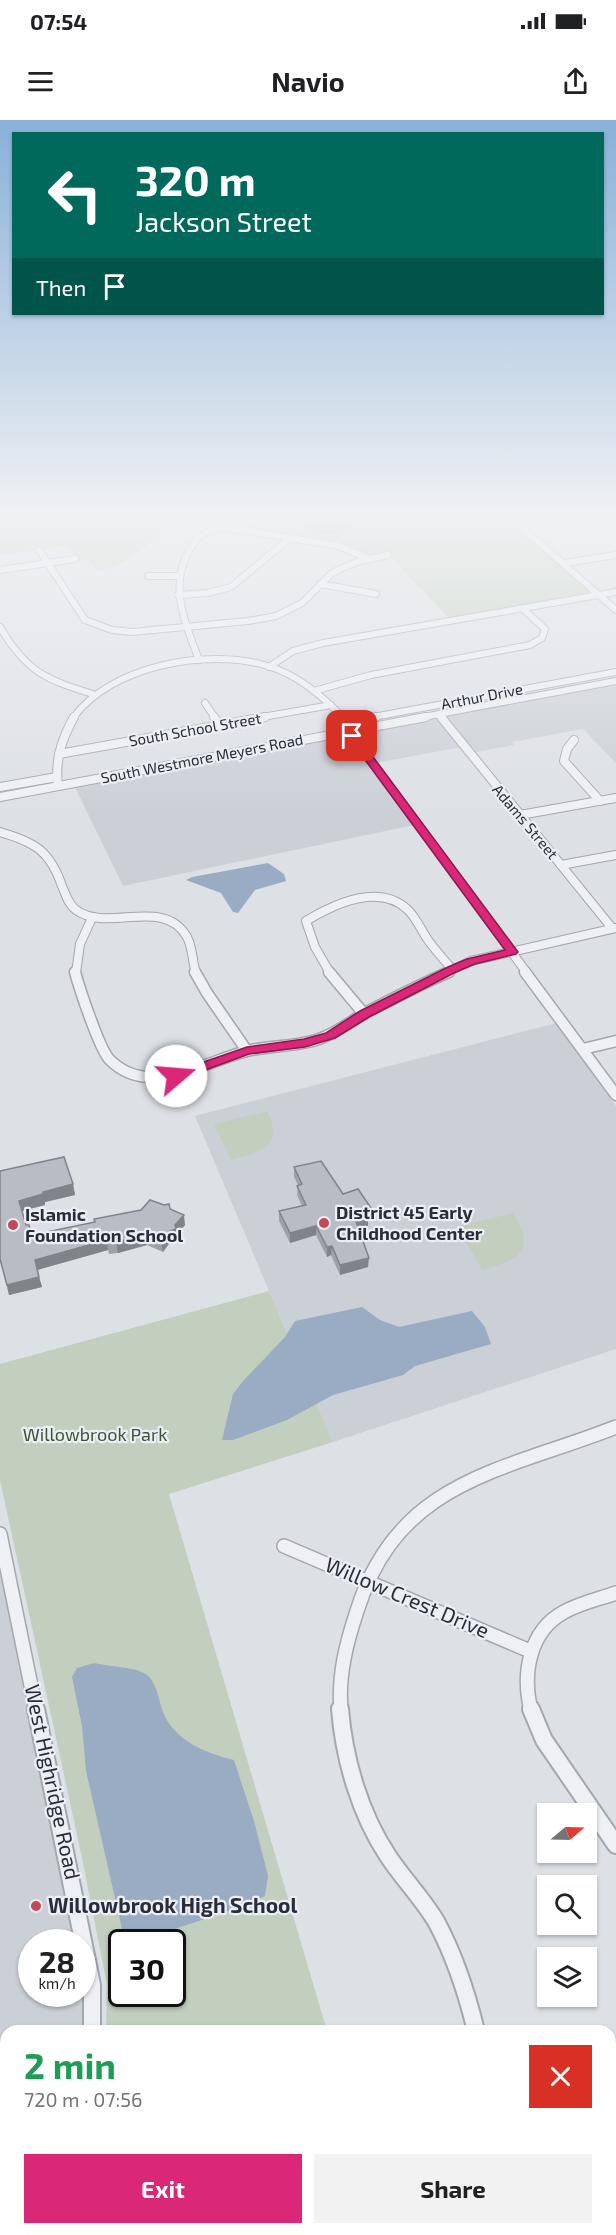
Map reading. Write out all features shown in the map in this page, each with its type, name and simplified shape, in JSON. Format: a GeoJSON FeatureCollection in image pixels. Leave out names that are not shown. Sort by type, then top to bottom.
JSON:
{"type":"FeatureCollection","features":[{"type":"Feature","properties":{"kind":"street"},"geometry":{"type":"LineString","coordinates":[[81,617],[92,624],[112,630],[132,632],[272,617]]}},
{"type":"Feature","properties":{"kind":"street"},"geometry":{"type":"LineString","coordinates":[[184,617],[198,660]]}},
{"type":"Feature","properties":{"kind":"street"},"geometry":{"type":"LineString","coordinates":[[268,667],[285,656],[314,645],[478,617]]}},
{"type":"Feature","properties":{"kind":"street"},"geometry":{"type":"LineString","coordinates":[[532,617],[542,625],[544,635]]}},
{"type":"Feature","properties":{"kind":"street"},"geometry":{"type":"LineString","coordinates":[[0,627],[16,654],[28,667],[53,681],[96,695]]}},
{"type":"Feature","properties":{"kind":"street"},"geometry":{"type":"LineString","coordinates":[[314,691],[371,675],[518,648],[536,642],[544,635],[553,636]]}},
{"type":"Feature","properties":{"kind":"street"},"geometry":{"type":"LineString","coordinates":[[0,788],[57,781],[61,739],[70,722],[96,695],[122,679],[145,670],[198,660],[235,661],[268,667],[314,691],[332,705],[616,1095]]}},
{"type":"Feature","properties":{"kind":"street","name":"Arthur Drive"},"geometry":{"type":"LineString","coordinates":[[350,728],[616,672]]}},
{"type":"Feature","properties":{"kind":"street","name":"South Westmore Meyers Road"},"geometry":{"type":"LineString","coordinates":[[0,796],[57,781],[616,681]]}},
{"type":"Feature","properties":{"kind":"street"},"geometry":{"type":"LineString","coordinates":[[205,703],[220,726]]}},
{"type":"Feature","properties":{"kind":"street","name":"South School Street"},"geometry":{"type":"LineString","coordinates":[[59,754],[332,705]]}},
{"type":"Feature","properties":{"kind":"street","name":"Adams Street"},"geometry":{"type":"LineString","coordinates":[[440,714],[614,928]]}},
{"type":"Feature","properties":{"kind":"street"},"geometry":{"type":"LineString","coordinates":[[574,740],[567,749],[564,760],[600,801]]}},
{"type":"Feature","properties":{"kind":"street"},"geometry":{"type":"LineString","coordinates":[[520,815],[616,798]]}},
{"type":"Feature","properties":{"kind":"street"},"geometry":{"type":"LineString","coordinates":[[0,832],[23,838],[47,854],[55,866],[69,904],[76,911],[92,918],[160,917],[180,929],[188,939],[192,965],[200,981],[247,1051]]}},
{"type":"Feature","properties":{"kind":"street"},"geometry":{"type":"LineString","coordinates":[[561,865],[616,855]]}},
{"type":"Feature","properties":{"kind":"street"},"geometry":{"type":"LineString","coordinates":[[364,1014],[340,988],[309,937],[306,921],[331,907],[376,898],[390,899],[409,911],[434,949],[452,969]]}},
{"type":"Feature","properties":{"kind":"street"},"geometry":{"type":"LineString","coordinates":[[92,918],[77,955],[75,971],[80,992],[107,1058],[132,1074],[151,1077],[184,1074],[247,1051],[318,1040],[341,1030],[364,1014],[471,961],[614,928]]}},
{"type":"Feature","properties":{"kind":"street"},"geometry":{"type":"LineString","coordinates":[[583,1049],[616,1041]]}},
{"type":"Feature","properties":{"kind":"street"},"geometry":{"type":"LineString","coordinates":[[474,2025],[456,1967],[442,1936],[418,1895],[391,1863],[379,1843],[356,1789],[346,1753],[341,1718],[344,1652],[366,1581],[403,1529],[447,1492],[489,1471],[560,1449],[616,1427]]}},
{"type":"Feature","properties":{"kind":"street","name":"West Highridge Road"},"geometry":{"type":"LineString","coordinates":[[0,1534],[92,1985],[92,2025]]}},
{"type":"Feature","properties":{"kind":"street","name":"Willow Crest Drive"},"geometry":{"type":"LineString","coordinates":[[284,1546],[530,1650]]}},
{"type":"Feature","properties":{"kind":"street"},"geometry":{"type":"LineString","coordinates":[[616,1593],[576,1607],[557,1617],[544,1629],[530,1650],[527,1689],[528,1704],[536,1728],[545,1745],[616,1845]]}},
{"type":"Feature","properties":{"kind":"shaded area"},"geometry":{"type":"Polygon","coordinates":[[[616,683],[616,763],[583,729],[512,742],[514,745],[470,753],[444,715],[616,683]]]}},
{"type":"Feature","properties":{"kind":"shaded area"},"geometry":{"type":"Polygon","coordinates":[[[438,716],[462,747],[375,763],[352,732],[438,716]]]}},
{"type":"Feature","properties":{"kind":"shaded area"},"geometry":{"type":"Polygon","coordinates":[[[348,733],[414,825],[123,886],[74,785],[348,733]]]}},
{"type":"Feature","properties":{"kind":"shaded area"},"geometry":{"type":"Polygon","coordinates":[[[557,1023],[616,1106],[616,1349],[333,1442],[195,1116],[557,1023]]]}},
{"type":"Feature","properties":{"kind":"shaded area","name":"Willowbrook High School"},"geometry":{"type":"Polygon","coordinates":[[[0,1574],[6,1592],[75,1929],[18,1929],[18,2007],[85,2007],[84,2025],[0,2025],[0,1574]]]}},
{"type":"Feature","properties":{"kind":"green space"},"geometry":{"type":"Polygon","coordinates":[[[267,1111],[273,1132],[267,1146],[260,1151],[231,1160],[214,1124],[267,1111]]]}},
{"type":"Feature","properties":{"kind":"green space"},"geometry":{"type":"Polygon","coordinates":[[[513,1213],[524,1236],[520,1252],[514,1258],[482,1270],[458,1227],[513,1213]]]}},
{"type":"Feature","properties":{"kind":"green space","name":"Willowbrook Park"},"geometry":{"type":"Polygon","coordinates":[[[269,1291],[333,1442],[169,1494],[325,2025],[106,2025],[107,1985],[82,1858],[0,1480],[0,1364],[269,1291]]]}},
{"type":"Feature","properties":{"kind":"water"},"geometry":{"type":"Polygon","coordinates":[[[268,863],[284,874],[286,881],[255,890],[238,913],[233,912],[221,893],[186,880],[192,877],[268,863]]]}},
{"type":"Feature","properties":{"kind":"water"},"geometry":{"type":"Polygon","coordinates":[[[362,1307],[380,1320],[399,1327],[472,1311],[485,1327],[491,1344],[415,1366],[403,1375],[333,1395],[287,1420],[233,1440],[222,1440],[233,1394],[285,1337],[295,1321],[362,1307]]]}},
{"type":"Feature","properties":{"kind":"water"},"geometry":{"type":"Polygon","coordinates":[[[94,1663],[144,1673],[152,1681],[164,1714],[176,1732],[203,1750],[234,1760],[254,1821],[268,1876],[265,1896],[174,1929],[122,1929],[86,1771],[82,1726],[72,1677],[77,1668],[94,1663]]]}},
{"type":"Feature","properties":{"kind":"building"},"geometry":{"type":"Polygon","coordinates":[[[64,1157],[73,1184],[19,1201],[26,1225],[29,1225],[32,1235],[141,1210],[150,1200],[164,1205],[169,1204],[170,1209],[184,1215],[175,1225],[176,1229],[170,1231],[161,1242],[146,1235],[116,1242],[108,1243],[107,1240],[35,1260],[39,1277],[7,1285],[0,1259],[0,1171],[64,1157]]]}},
{"type":"Feature","properties":{"kind":"building","name":"District 45 Early Childhood Center"},"geometry":{"type":"Polygon","coordinates":[[[321,1161],[343,1194],[358,1189],[371,1208],[366,1209],[369,1216],[355,1219],[369,1258],[340,1265],[332,1246],[327,1247],[316,1226],[290,1233],[279,1211],[306,1205],[297,1186],[302,1184],[294,1167],[321,1161]]]}},
{"type":"Feature","properties":{"kind":"place","name":"District 45 Early Childhood Center"},"geometry":{"type":"Point","coordinates":[324,1223]}},
{"type":"Feature","properties":{"kind":"place","name":"Islamic Foundation School"},"geometry":{"type":"Point","coordinates":[13,1225]}},
{"type":"Feature","properties":{"kind":"place","name":"Willowbrook High School"},"geometry":{"type":"Point","coordinates":[36,1906]}},
{"type":"Feature","properties":{"kind":"route"},"geometry":{"type":"LineString","coordinates":[[176,1076],[247,1051],[318,1040],[347,1027],[364,1014],[382,1007],[409,990],[452,969],[471,961],[512,952],[352,736]]}}]}
